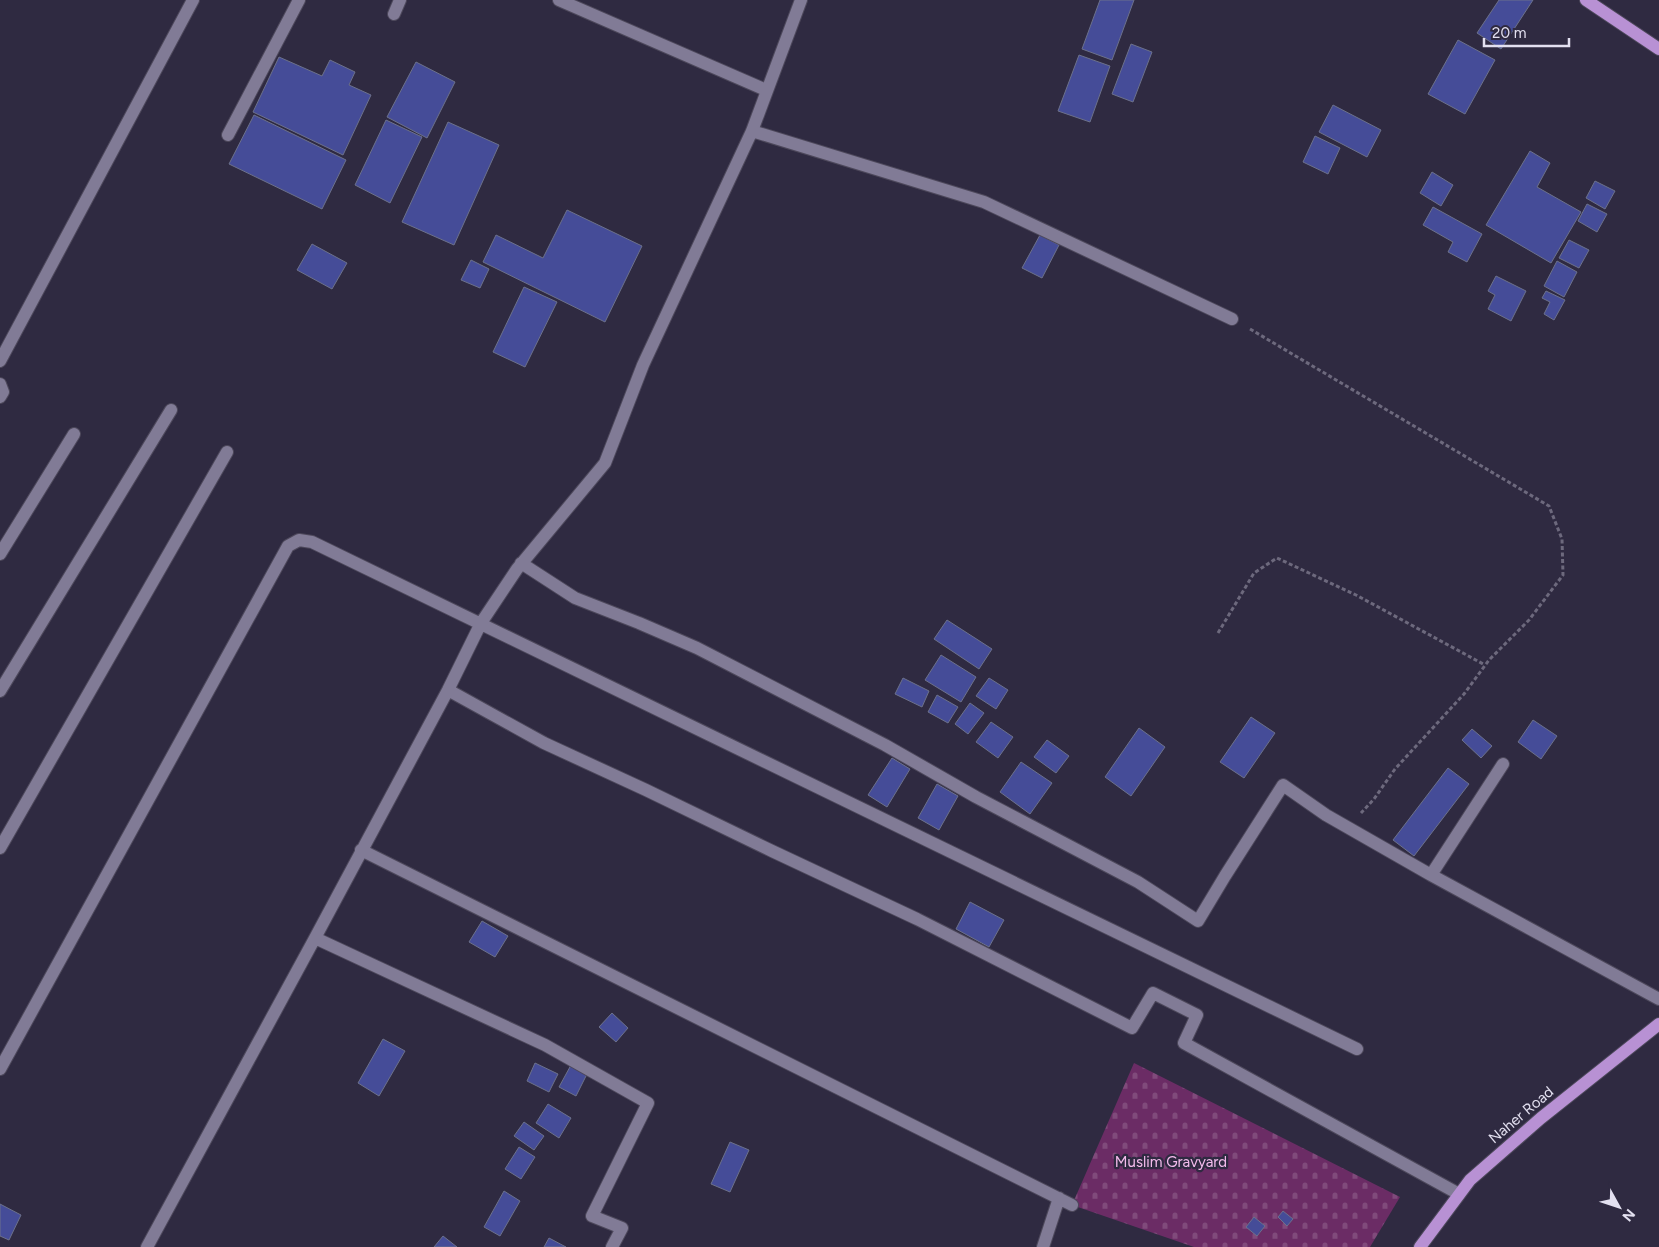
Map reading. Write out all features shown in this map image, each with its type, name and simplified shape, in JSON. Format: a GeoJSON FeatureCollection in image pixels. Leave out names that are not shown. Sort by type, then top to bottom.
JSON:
{"type":"FeatureCollection","features":[{"type":"Feature","properties":{"kind":"main road"},"geometry":{"type":"LineString","coordinates":[[1586,0],[1659,49]]}},
{"type":"Feature","properties":{"kind":"main road","name":"Naher Road"},"geometry":{"type":"LineString","coordinates":[[1420,1247],[1470,1180],[1541,1118],[1659,1024]]}},
{"type":"Feature","properties":{"kind":"street"},"geometry":{"type":"LineString","coordinates":[[0,362],[193,0]]}},
{"type":"Feature","properties":{"kind":"street"},"geometry":{"type":"LineString","coordinates":[[228,135],[299,0]]}},
{"type":"Feature","properties":{"kind":"street"},"geometry":{"type":"LineString","coordinates":[[394,14],[400,0]]}},
{"type":"Feature","properties":{"kind":"street"},"geometry":{"type":"LineString","coordinates":[[559,0],[766,90]]}},
{"type":"Feature","properties":{"kind":"street"},"geometry":{"type":"LineString","coordinates":[[147,1247],[448,690],[481,623],[521,563],[605,463],[643,366],[752,131],[801,0]]}},
{"type":"Feature","properties":{"kind":"street"},"geometry":{"type":"LineString","coordinates":[[752,131],[984,202],[1232,319]]}},
{"type":"Feature","properties":{"kind":"street"},"geometry":{"type":"LineString","coordinates":[[0,384],[2,392],[0,396]]}},
{"type":"Feature","properties":{"kind":"street"},"geometry":{"type":"LineString","coordinates":[[0,691],[171,410]]}},
{"type":"Feature","properties":{"kind":"street"},"geometry":{"type":"LineString","coordinates":[[0,554],[74,434]]}},
{"type":"Feature","properties":{"kind":"street"},"geometry":{"type":"LineString","coordinates":[[0,848],[227,452]]}},
{"type":"Feature","properties":{"kind":"street"},"geometry":{"type":"LineString","coordinates":[[0,1069],[288,546],[299,540],[312,542],[481,623],[1357,1049]]}},
{"type":"Feature","properties":{"kind":"street"},"geometry":{"type":"LineString","coordinates":[[521,563],[576,598],[697,648],[867,735],[976,797],[1138,882],[1198,921],[1224,876],[1283,785],[1348,828],[1659,999]]}},
{"type":"Feature","properties":{"kind":"street"},"geometry":{"type":"LineString","coordinates":[[448,690],[544,743],[917,919],[1132,1028],[1153,993],[1197,1015],[1184,1043],[1459,1194]]}},
{"type":"Feature","properties":{"kind":"street"},"geometry":{"type":"LineString","coordinates":[[1431,875],[1503,764]]}},
{"type":"Feature","properties":{"kind":"street"},"geometry":{"type":"LineString","coordinates":[[361,850],[1072,1205]]}},
{"type":"Feature","properties":{"kind":"street"},"geometry":{"type":"LineString","coordinates":[[315,938],[545,1045],[648,1103],[592,1216],[622,1228],[612,1247]]}},
{"type":"Feature","properties":{"kind":"street"},"geometry":{"type":"LineString","coordinates":[[1043,1247],[1059,1198]]}},
{"type":"Feature","properties":{"kind":"path"},"geometry":{"type":"LineString","coordinates":[[1232,319],[1295,354],[1550,506],[1562,539],[1563,575],[1529,620],[1485,665],[1464,694],[1395,769],[1374,799],[1348,828]]}},
{"type":"Feature","properties":{"kind":"path"},"geometry":{"type":"LineString","coordinates":[[1218,633],[1254,574],[1277,558],[1356,595],[1485,665]]}},
{"type":"Feature","properties":{"kind":"green space","name":"Muslim Gravyard"},"geometry":{"type":"Polygon","coordinates":[[[1134,1063],[1400,1197],[1370,1247],[1194,1247],[1072,1205],[1134,1063]]]}},
{"type":"Feature","properties":{"kind":"building"},"geometry":{"type":"Polygon","coordinates":[[[1100,0],[1134,0],[1112,60],[1082,49],[1100,0]]]}},
{"type":"Feature","properties":{"kind":"building"},"geometry":{"type":"Polygon","coordinates":[[[1499,0],[1533,0],[1501,49],[1477,33],[1499,0]]]}},
{"type":"Feature","properties":{"kind":"building"},"geometry":{"type":"Polygon","coordinates":[[[1458,40],[1495,60],[1465,114],[1428,94],[1458,40]]]}},
{"type":"Feature","properties":{"kind":"building"},"geometry":{"type":"Polygon","coordinates":[[[1131,44],[1152,52],[1133,102],[1112,94],[1131,44]]]}},
{"type":"Feature","properties":{"kind":"building"},"geometry":{"type":"Polygon","coordinates":[[[1079,55],[1110,66],[1090,122],[1058,111],[1079,55]]]}},
{"type":"Feature","properties":{"kind":"building"},"geometry":{"type":"Polygon","coordinates":[[[279,57],[322,76],[330,60],[355,72],[349,85],[371,95],[343,155],[253,112],[279,57]]]}},
{"type":"Feature","properties":{"kind":"building"},"geometry":{"type":"Polygon","coordinates":[[[416,62],[455,82],[427,138],[387,117],[416,62]]]}},
{"type":"Feature","properties":{"kind":"building"},"geometry":{"type":"Polygon","coordinates":[[[1333,105],[1381,130],[1367,157],[1319,132],[1333,105]]]}},
{"type":"Feature","properties":{"kind":"building"},"geometry":{"type":"Polygon","coordinates":[[[254,115],[346,160],[322,209],[229,164],[254,115]]]}},
{"type":"Feature","properties":{"kind":"building"},"geometry":{"type":"Polygon","coordinates":[[[386,120],[422,137],[390,203],[355,185],[386,120]]]}},
{"type":"Feature","properties":{"kind":"building"},"geometry":{"type":"Polygon","coordinates":[[[448,122],[499,145],[454,245],[402,222],[448,122]]]}},
{"type":"Feature","properties":{"kind":"building"},"geometry":{"type":"Polygon","coordinates":[[[1315,136],[1340,148],[1328,174],[1303,162],[1315,136]]]}},
{"type":"Feature","properties":{"kind":"building"},"geometry":{"type":"Polygon","coordinates":[[[1530,151],[1550,163],[1537,187],[1581,212],[1551,263],[1486,225],[1530,151]]]}},
{"type":"Feature","properties":{"kind":"building"},"geometry":{"type":"Polygon","coordinates":[[[1432,172],[1453,185],[1441,206],[1420,193],[1432,172]]]}},
{"type":"Feature","properties":{"kind":"building"},"geometry":{"type":"Polygon","coordinates":[[[1595,181],[1615,191],[1605,209],[1586,198],[1595,181]]]}},
{"type":"Feature","properties":{"kind":"building"},"geometry":{"type":"Polygon","coordinates":[[[1587,204],[1607,214],[1597,232],[1578,221],[1587,204]]]}},
{"type":"Feature","properties":{"kind":"building"},"geometry":{"type":"Polygon","coordinates":[[[1433,207],[1482,234],[1467,262],[1448,252],[1453,242],[1423,225],[1433,207]]]}},
{"type":"Feature","properties":{"kind":"building"},"geometry":{"type":"Polygon","coordinates":[[[567,210],[642,246],[605,322],[483,262],[496,235],[543,258],[567,210]]]}},
{"type":"Feature","properties":{"kind":"building"},"geometry":{"type":"Polygon","coordinates":[[[1040,235],[1059,245],[1042,278],[1022,268],[1040,235]]]}},
{"type":"Feature","properties":{"kind":"building"},"geometry":{"type":"Polygon","coordinates":[[[1569,240],[1589,250],[1579,268],[1559,258],[1569,240]]]}},
{"type":"Feature","properties":{"kind":"building"},"geometry":{"type":"Polygon","coordinates":[[[312,244],[347,263],[332,289],[297,270],[312,244]]]}},
{"type":"Feature","properties":{"kind":"building"},"geometry":{"type":"Polygon","coordinates":[[[471,260],[489,269],[480,288],[461,280],[471,260]]]}},
{"type":"Feature","properties":{"kind":"building"},"geometry":{"type":"Polygon","coordinates":[[[1557,261],[1577,272],[1564,297],[1544,286],[1557,261]]]}},
{"type":"Feature","properties":{"kind":"building"},"geometry":{"type":"Polygon","coordinates":[[[1496,276],[1526,291],[1511,321],[1488,309],[1495,295],[1488,291],[1496,276]]]}},
{"type":"Feature","properties":{"kind":"building"},"geometry":{"type":"Polygon","coordinates":[[[524,287],[557,302],[525,367],[493,352],[524,287]]]}},
{"type":"Feature","properties":{"kind":"building"},"geometry":{"type":"Polygon","coordinates":[[[1546,291],[1565,300],[1554,320],[1544,314],[1550,302],[1542,298],[1546,291]]]}},
{"type":"Feature","properties":{"kind":"building"},"geometry":{"type":"Polygon","coordinates":[[[947,620],[992,649],[979,669],[934,639],[947,620]]]}},
{"type":"Feature","properties":{"kind":"building"},"geometry":{"type":"Polygon","coordinates":[[[941,655],[976,677],[961,702],[925,680],[941,655]]]}},
{"type":"Feature","properties":{"kind":"building"},"geometry":{"type":"Polygon","coordinates":[[[903,678],[929,691],[922,707],[895,694],[903,678]]]}},
{"type":"Feature","properties":{"kind":"building"},"geometry":{"type":"Polygon","coordinates":[[[989,678],[1008,690],[996,709],[976,696],[989,678]]]}},
{"type":"Feature","properties":{"kind":"building"},"geometry":{"type":"Polygon","coordinates":[[[937,695],[958,707],[948,723],[928,712],[937,695]]]}},
{"type":"Feature","properties":{"kind":"building"},"geometry":{"type":"Polygon","coordinates":[[[970,703],[984,713],[968,734],[955,724],[970,703]]]}},
{"type":"Feature","properties":{"kind":"building"},"geometry":{"type":"Polygon","coordinates":[[[1251,717],[1275,733],[1244,778],[1220,762],[1251,717]]]}},
{"type":"Feature","properties":{"kind":"building"},"geometry":{"type":"Polygon","coordinates":[[[1533,720],[1557,736],[1541,759],[1518,742],[1533,720]]]}},
{"type":"Feature","properties":{"kind":"building"},"geometry":{"type":"Polygon","coordinates":[[[991,722],[1013,737],[998,758],[976,742],[991,722]]]}},
{"type":"Feature","properties":{"kind":"building"},"geometry":{"type":"Polygon","coordinates":[[[1139,728],[1165,747],[1131,796],[1105,777],[1139,728]]]}},
{"type":"Feature","properties":{"kind":"building"},"geometry":{"type":"Polygon","coordinates":[[[1472,729],[1492,746],[1481,758],[1462,740],[1472,729]]]}},
{"type":"Feature","properties":{"kind":"building"},"geometry":{"type":"Polygon","coordinates":[[[1047,740],[1069,756],[1056,773],[1034,757],[1047,740]]]}},
{"type":"Feature","properties":{"kind":"building"},"geometry":{"type":"Polygon","coordinates":[[[892,758],[910,769],[887,807],[868,795],[892,758]]]}},
{"type":"Feature","properties":{"kind":"building"},"geometry":{"type":"Polygon","coordinates":[[[1021,762],[1052,783],[1030,814],[1000,792],[1021,762]]]}},
{"type":"Feature","properties":{"kind":"building"},"geometry":{"type":"Polygon","coordinates":[[[1448,768],[1469,784],[1414,856],[1393,840],[1448,768]]]}},
{"type":"Feature","properties":{"kind":"building"},"geometry":{"type":"Polygon","coordinates":[[[937,784],[958,796],[939,830],[918,818],[937,784]]]}},
{"type":"Feature","properties":{"kind":"building"},"geometry":{"type":"Polygon","coordinates":[[[970,902],[1004,920],[989,947],[956,929],[970,902]]]}},
{"type":"Feature","properties":{"kind":"building"},"geometry":{"type":"Polygon","coordinates":[[[482,921],[508,936],[495,957],[469,942],[482,921]]]}},
{"type":"Feature","properties":{"kind":"building"},"geometry":{"type":"Polygon","coordinates":[[[612,1013],[628,1028],[616,1042],[599,1027],[612,1013]]]}},
{"type":"Feature","properties":{"kind":"building"},"geometry":{"type":"Polygon","coordinates":[[[383,1039],[405,1051],[379,1096],[358,1083],[383,1039]]]}},
{"type":"Feature","properties":{"kind":"building"},"geometry":{"type":"Polygon","coordinates":[[[535,1063],[558,1074],[549,1092],[527,1081],[535,1063]]]}},
{"type":"Feature","properties":{"kind":"building"},"geometry":{"type":"Polygon","coordinates":[[[571,1065],[587,1074],[576,1096],[559,1087],[571,1065]]]}},
{"type":"Feature","properties":{"kind":"building"},"geometry":{"type":"Polygon","coordinates":[[[548,1104],[571,1118],[559,1138],[536,1123],[548,1104]]]}},
{"type":"Feature","properties":{"kind":"building"},"geometry":{"type":"Polygon","coordinates":[[[524,1122],[544,1136],[534,1150],[514,1136],[524,1122]]]}},
{"type":"Feature","properties":{"kind":"building"},"geometry":{"type":"Polygon","coordinates":[[[730,1142],[749,1150],[730,1192],[711,1184],[730,1142]]]}},
{"type":"Feature","properties":{"kind":"building"},"geometry":{"type":"Polygon","coordinates":[[[519,1147],[535,1157],[521,1179],[505,1169],[519,1147]]]}},
{"type":"Feature","properties":{"kind":"building"},"geometry":{"type":"Polygon","coordinates":[[[504,1191],[520,1201],[500,1236],[484,1227],[504,1191]]]}},
{"type":"Feature","properties":{"kind":"building"},"geometry":{"type":"Polygon","coordinates":[[[0,1204],[21,1215],[9,1240],[0,1236],[0,1204]]]}},
{"type":"Feature","properties":{"kind":"building"},"geometry":{"type":"Polygon","coordinates":[[[1283,1211],[1293,1219],[1287,1226],[1278,1217],[1283,1211]]]}},
{"type":"Feature","properties":{"kind":"building"},"geometry":{"type":"Polygon","coordinates":[[[1254,1217],[1265,1226],[1257,1236],[1246,1227],[1254,1217]]]}},
{"type":"Feature","properties":{"kind":"building"},"geometry":{"type":"Polygon","coordinates":[[[443,1236],[457,1247],[434,1247],[443,1236]]]}},
{"type":"Feature","properties":{"kind":"building"},"geometry":{"type":"Polygon","coordinates":[[[549,1238],[566,1247],[544,1247],[549,1238]]]}}]}
